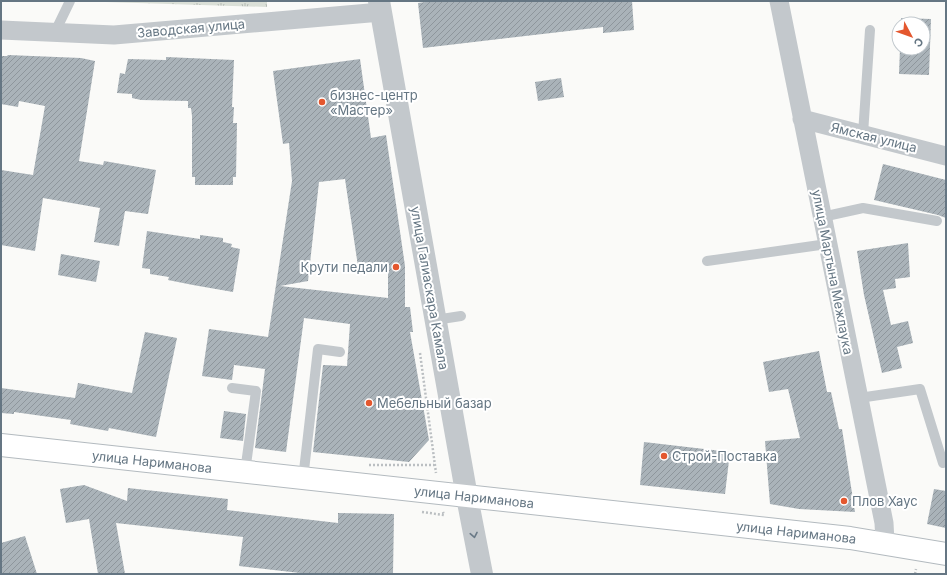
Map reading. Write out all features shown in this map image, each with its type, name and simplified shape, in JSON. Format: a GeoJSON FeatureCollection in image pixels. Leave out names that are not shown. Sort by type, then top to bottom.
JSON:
{"type":"FeatureCollection","features":[{"type":"Feature","properties":{"kind":"main road","name":"улица Нариманова"},"geometry":{"type":"LineString","coordinates":[[1,445],[886,542],[946,554]]}},
{"type":"Feature","properties":{"kind":"street","name":"улица Мартына Межлаука"},"geometry":{"type":"LineString","coordinates":[[779,1],[884,523],[886,542]]}},
{"type":"Feature","properties":{"kind":"street","name":"Заводская улица"},"geometry":{"type":"LineString","coordinates":[[1,30],[114,35],[380,6]]}},
{"type":"Feature","properties":{"kind":"street","name":"улица Галиаскара Камала"},"geometry":{"type":"LineString","coordinates":[[380,6],[435,320],[482,574]]}},
{"type":"Feature","properties":{"kind":"street","name":"Ямская улица"},"geometry":{"type":"LineString","coordinates":[[802,119],[946,156]]}},
{"type":"Feature","properties":{"kind":"lane"},"geometry":{"type":"LineString","coordinates":[[55,32],[70,1]]}},
{"type":"Feature","properties":{"kind":"lane"},"geometry":{"type":"LineString","coordinates":[[863,134],[870,30]]}},
{"type":"Feature","properties":{"kind":"lane"},"geometry":{"type":"LineString","coordinates":[[822,217],[863,208],[937,221]]}},
{"type":"Feature","properties":{"kind":"lane"},"geometry":{"type":"LineString","coordinates":[[707,262],[828,244]]}},
{"type":"Feature","properties":{"kind":"lane"},"geometry":{"type":"LineString","coordinates":[[435,320],[461,316]]}},
{"type":"Feature","properties":{"kind":"lane"},"geometry":{"type":"LineString","coordinates":[[303,479],[318,349],[340,352]]}},
{"type":"Feature","properties":{"kind":"lane"},"geometry":{"type":"LineString","coordinates":[[232,388],[256,391],[245,472]]}},
{"type":"Feature","properties":{"kind":"lane"},"geometry":{"type":"LineString","coordinates":[[859,398],[920,389],[942,463]]}},
{"type":"Feature","properties":{"kind":"green space"},"geometry":{"type":"Polygon","coordinates":[[[74,1],[267,1],[267,7],[74,1]]]}},
{"type":"Feature","properties":{"kind":"building"},"geometry":{"type":"Polygon","coordinates":[[[432,1],[632,1],[634,30],[603,33],[603,27],[423,48],[418,3],[432,1]]]}},
{"type":"Feature","properties":{"kind":"building"},"geometry":{"type":"Polygon","coordinates":[[[1,56],[81,58],[95,61],[79,161],[103,165],[104,161],[156,170],[148,214],[125,211],[119,246],[94,242],[100,208],[43,198],[35,251],[1,245],[1,170],[33,175],[45,106],[19,101],[18,107],[1,104],[1,56]]]}},
{"type":"Feature","properties":{"kind":"building"},"geometry":{"type":"Polygon","coordinates":[[[900,56],[930,56],[929,75],[899,74],[900,56]]]}},
{"type":"Feature","properties":{"kind":"building"},"geometry":{"type":"Polygon","coordinates":[[[166,57],[234,60],[232,107],[234,107],[233,123],[237,123],[236,177],[233,177],[233,185],[195,185],[195,177],[192,177],[192,116],[191,108],[188,108],[188,101],[141,100],[132,98],[132,94],[117,93],[120,73],[125,74],[128,59],[166,60],[166,57]]]}},
{"type":"Feature","properties":{"kind":"building"},"geometry":{"type":"Polygon","coordinates":[[[360,59],[371,138],[386,135],[405,266],[405,307],[410,307],[413,332],[410,332],[429,440],[409,462],[313,452],[323,365],[347,366],[350,324],[304,318],[286,452],[255,448],[265,369],[234,365],[232,380],[202,376],[209,329],[268,337],[292,181],[289,143],[283,144],[273,71],[360,59]],[[345,179],[319,182],[308,281],[280,286],[388,298],[388,269],[359,273],[345,179]]]}},
{"type":"Feature","properties":{"kind":"building"},"geometry":{"type":"Polygon","coordinates":[[[561,78],[564,97],[538,101],[535,82],[561,78]]]}},
{"type":"Feature","properties":{"kind":"building"},"geometry":{"type":"Polygon","coordinates":[[[883,164],[946,180],[946,218],[874,200],[883,164]]]}},
{"type":"Feature","properties":{"kind":"building"},"geometry":{"type":"Polygon","coordinates":[[[147,231],[200,239],[200,235],[223,238],[223,242],[232,244],[231,247],[240,249],[233,292],[168,280],[169,277],[150,274],[150,269],[142,268],[147,231]]]}},
{"type":"Feature","properties":{"kind":"building"},"geometry":{"type":"Polygon","coordinates":[[[908,243],[910,277],[895,279],[896,288],[883,290],[891,325],[908,321],[913,343],[897,347],[902,368],[882,373],[864,295],[857,251],[908,243]]]}},
{"type":"Feature","properties":{"kind":"building"},"geometry":{"type":"Polygon","coordinates":[[[61,254],[100,261],[96,282],[58,275],[61,254]]]}},
{"type":"Feature","properties":{"kind":"building"},"geometry":{"type":"Polygon","coordinates":[[[145,332],[177,338],[156,437],[109,428],[108,431],[70,424],[71,420],[14,412],[14,414],[1,413],[1,388],[75,398],[78,383],[132,393],[145,332]]]}},
{"type":"Feature","properties":{"kind":"building"},"geometry":{"type":"Polygon","coordinates":[[[819,351],[827,392],[831,392],[839,429],[842,429],[855,512],[799,509],[770,504],[765,441],[800,438],[788,389],[769,392],[763,362],[819,351]]]}},
{"type":"Feature","properties":{"kind":"building"},"geometry":{"type":"Polygon","coordinates":[[[224,411],[246,414],[243,441],[220,438],[224,411]]]}},
{"type":"Feature","properties":{"kind":"building"},"geometry":{"type":"Polygon","coordinates":[[[644,442],[730,452],[725,494],[640,485],[644,442]]]}},
{"type":"Feature","properties":{"kind":"building"},"geometry":{"type":"Polygon","coordinates":[[[84,485],[127,501],[128,488],[228,499],[227,510],[338,523],[338,513],[394,514],[393,574],[309,574],[239,566],[243,537],[116,523],[125,574],[98,574],[89,519],[66,523],[60,489],[84,485]]]}},
{"type":"Feature","properties":{"kind":"building"},"geometry":{"type":"Polygon","coordinates":[[[934,489],[946,491],[946,528],[927,524],[934,489]]]}},
{"type":"Feature","properties":{"kind":"building"},"geometry":{"type":"Polygon","coordinates":[[[25,536],[37,574],[1,574],[1,543],[25,536]]]}},
{"type":"Feature","properties":{"kind":"place","name":"бизнес-центр «Мастер»"},"geometry":{"type":"Point","coordinates":[322,102]}},
{"type":"Feature","properties":{"kind":"place","name":"Крути педали"},"geometry":{"type":"Point","coordinates":[396,267]}},
{"type":"Feature","properties":{"kind":"place","name":"Мебельный базар"},"geometry":{"type":"Point","coordinates":[369,403]}},
{"type":"Feature","properties":{"kind":"place","name":"Строй-Поставка"},"geometry":{"type":"Point","coordinates":[664,456]}},
{"type":"Feature","properties":{"kind":"place","name":"Плов Хаус"},"geometry":{"type":"Point","coordinates":[844,501]}}]}
